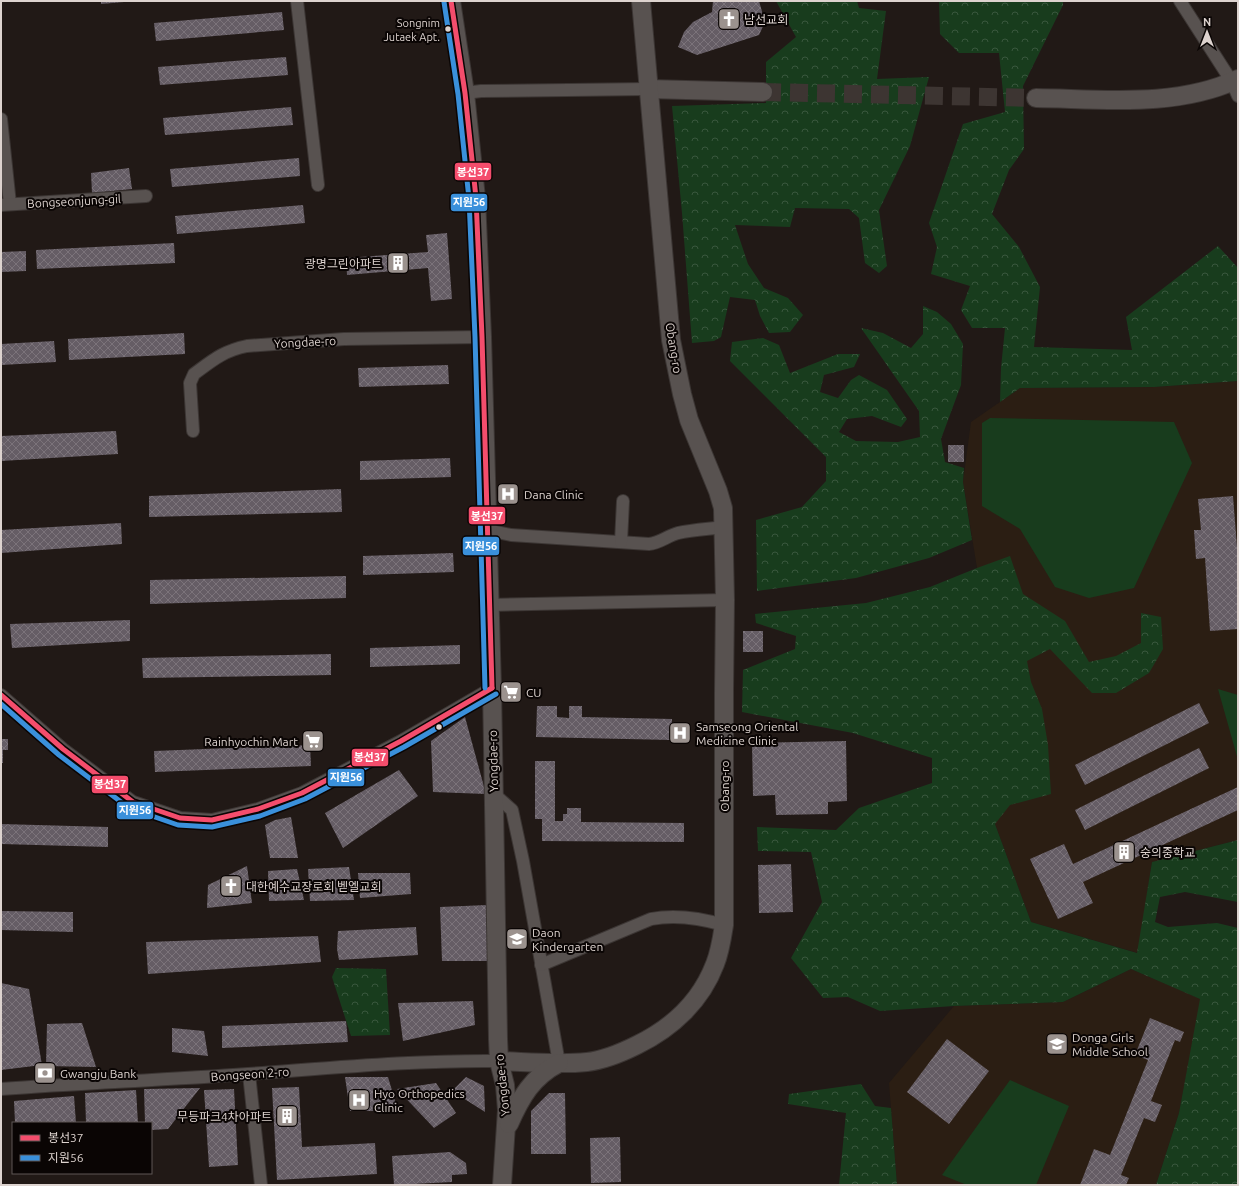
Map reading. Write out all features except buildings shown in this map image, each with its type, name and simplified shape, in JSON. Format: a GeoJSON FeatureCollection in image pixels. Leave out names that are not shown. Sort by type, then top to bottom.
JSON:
{"type":"FeatureCollection","features":[{"type":"Feature","properties":{"kind":"street"},"geometry":{"type":"LineString","coordinates":[[297,1],[318,185]]}},
{"type":"Feature","properties":{"kind":"street","name":"Yongdae-ro"},"geometry":{"type":"LineString","coordinates":[[451,1],[465,93],[476,198],[482,337],[492,688],[499,1061],[505,1085],[507,1110],[502,1185]]}},
{"type":"Feature","properties":{"kind":"street","name":"Obang-ro"},"geometry":{"type":"LineString","coordinates":[[499,1061],[559,1063],[588,1062],[618,1054],[659,1034],[688,1009],[700,993],[717,958],[724,925],[725,600],[723,508],[718,491],[689,420],[671,340],[641,1]]}},
{"type":"Feature","properties":{"kind":"street"},"geometry":{"type":"LineString","coordinates":[[1180,1],[1236,86]]}},
{"type":"Feature","properties":{"kind":"street"},"geometry":{"type":"LineString","coordinates":[[1036,98],[1123,100],[1183,96],[1219,87],[1236,86]]}},
{"type":"Feature","properties":{"kind":"street"},"geometry":{"type":"LineString","coordinates":[[465,93],[482,91],[648,89],[764,92]]}},
{"type":"Feature","properties":{"kind":"street"},"geometry":{"type":"LineString","coordinates":[[1,124],[6,204]]}},
{"type":"Feature","properties":{"kind":"street","name":"Bongseonjung-gil"},"geometry":{"type":"LineString","coordinates":[[6,204],[146,196]]}},
{"type":"Feature","properties":{"kind":"street","name":"Yongdae-ro"},"geometry":{"type":"LineString","coordinates":[[193,431],[191,379],[194,374],[220,354],[232,349],[246,346],[344,340],[482,337]]}},
{"type":"Feature","properties":{"kind":"street"},"geometry":{"type":"LineString","coordinates":[[621,542],[623,501]]}},
{"type":"Feature","properties":{"kind":"street"},"geometry":{"type":"LineString","coordinates":[[487,530],[511,535],[657,544],[678,533],[724,527]]}},
{"type":"Feature","properties":{"kind":"street"},"geometry":{"type":"LineString","coordinates":[[490,605],[725,600]]}},
{"type":"Feature","properties":{"kind":"street"},"geometry":{"type":"LineString","coordinates":[[1,695],[63,749],[133,802],[180,818],[212,820],[258,809],[302,793],[388,747],[492,688]]}},
{"type":"Feature","properties":{"kind":"street"},"geometry":{"type":"LineString","coordinates":[[494,794],[512,810],[523,861],[559,1063],[548,1069],[527,1089],[505,1132]]}},
{"type":"Feature","properties":{"kind":"street"},"geometry":{"type":"LineString","coordinates":[[541,965],[651,919],[686,917],[724,925]]}},
{"type":"Feature","properties":{"kind":"street","name":"Bongseon 2-ro"},"geometry":{"type":"LineString","coordinates":[[1,1089],[249,1074],[332,1067],[462,1060],[499,1061]]}},
{"type":"Feature","properties":{"kind":"street"},"geometry":{"type":"LineString","coordinates":[[249,1074],[261,1185]]}},
{"type":"Feature","properties":{"kind":"shaded area"},"geometry":{"type":"Polygon","coordinates":[[[1238,381],[1238,840],[1152,862],[1138,953],[1031,922],[995,824],[977,568],[963,482],[971,422],[1020,388],[1154,387],[1238,381]]]}},
{"type":"Feature","properties":{"kind":"shaded area","name":"Donga Girls Middle School"},"geometry":{"type":"Polygon","coordinates":[[[1131,969],[1201,999],[1179,1113],[1156,1185],[897,1185],[889,1083],[954,1006],[1063,1002],[1131,969]]]}},
{"type":"Feature","properties":{"kind":"green space"},"geometry":{"type":"Polygon","coordinates":[[[776,1],[857,1],[859,8],[886,11],[877,79],[929,77],[910,146],[879,210],[887,266],[879,273],[865,263],[859,218],[849,209],[795,208],[790,227],[735,225],[748,264],[764,288],[788,298],[803,315],[790,332],[769,333],[760,316],[755,300],[730,297],[721,337],[714,341],[692,343],[672,106],[766,103],[766,62],[796,37],[776,1]]]}},
{"type":"Feature","properties":{"kind":"green space"},"geometry":{"type":"Polygon","coordinates":[[[939,1],[1063,1],[1063,5],[1023,86],[1024,149],[1009,170],[992,214],[1019,247],[1040,287],[1034,347],[1132,350],[1126,317],[1218,246],[1238,268],[1238,381],[1154,387],[1020,388],[1000,402],[1001,368],[1005,328],[972,328],[961,310],[970,286],[931,274],[937,247],[929,223],[963,124],[1005,112],[999,53],[959,53],[940,34],[939,1]]]}},
{"type":"Feature","properties":{"kind":"green space"},"geometry":{"type":"Polygon","coordinates":[[[923,306],[937,312],[951,324],[963,344],[961,385],[941,439],[945,462],[964,468],[963,482],[972,540],[929,558],[856,578],[757,591],[756,520],[802,507],[826,481],[826,457],[730,361],[732,342],[763,338],[779,345],[790,373],[838,354],[860,354],[854,367],[824,375],[820,392],[838,398],[851,380],[859,375],[887,390],[907,419],[901,427],[872,416],[847,419],[839,432],[856,441],[898,442],[920,437],[919,411],[861,328],[883,333],[911,348],[923,334],[923,306]]]}},
{"type":"Feature","properties":{"kind":"green space"},"geometry":{"type":"Polygon","coordinates":[[[990,418],[1174,422],[1192,463],[1134,588],[1089,598],[1055,587],[1020,529],[982,506],[982,423],[990,418]]]}},
{"type":"Feature","properties":{"kind":"green space"},"geometry":{"type":"Polygon","coordinates":[[[1010,556],[1023,594],[1065,621],[1089,662],[1116,656],[1141,643],[1141,613],[1161,617],[1163,649],[1149,673],[1116,693],[1092,693],[1050,649],[1027,661],[1031,682],[1042,709],[1048,745],[1051,794],[1010,805],[995,824],[1031,922],[1137,953],[1152,862],[1238,840],[1238,902],[1185,892],[1160,897],[1155,922],[1168,927],[1217,923],[1238,928],[1238,1185],[1156,1185],[1179,1113],[1200,999],[1131,969],[1063,1002],[954,1006],[880,1011],[848,997],[823,998],[791,958],[822,902],[811,852],[758,851],[757,827],[836,830],[859,808],[932,783],[932,758],[853,733],[742,712],[743,670],[795,649],[796,636],[756,623],[755,614],[866,603],[930,587],[1010,556]]]}},
{"type":"Feature","properties":{"kind":"green space"},"geometry":{"type":"Polygon","coordinates":[[[1218,689],[1238,695],[1238,760],[1218,689]]]}},
{"type":"Feature","properties":{"kind":"green space"},"geometry":{"type":"Polygon","coordinates":[[[336,968],[386,969],[390,1035],[351,1036],[332,977],[336,968]]]}},
{"type":"Feature","properties":{"kind":"green space"},"geometry":{"type":"Polygon","coordinates":[[[1010,1080],[1069,1106],[1036,1185],[967,1185],[942,1175],[1010,1080]]]}},
{"type":"Feature","properties":{"kind":"green space"},"geometry":{"type":"Polygon","coordinates":[[[861,1084],[875,1106],[891,1108],[897,1185],[839,1185],[846,1113],[788,1104],[789,1094],[861,1084]]]}},
{"type":"Feature","properties":{"kind":"tunnel"},"geometry":{"type":"LineString","coordinates":[[763,92],[1036,98]]}},
{"type":"Feature","properties":{"kind":"transit line","name":"봉선37"},"geometry":{"type":"LineString","coordinates":[[451,1],[465,93],[476,198],[482,337],[492,688]]}},
{"type":"Feature","properties":{"kind":"transit line","name":"지원56"},"geometry":{"type":"LineString","coordinates":[[444,2],[458,94],[469,199],[475,337],[485,688]]}},
{"type":"Feature","properties":{"kind":"transit line","name":"봉선37"},"geometry":{"type":"LineString","coordinates":[[1,695],[63,749],[133,802],[180,818],[212,820],[258,809],[302,793],[401,741],[492,688]]}},
{"type":"Feature","properties":{"kind":"transit line","name":"지원56"},"geometry":{"type":"LineString","coordinates":[[1,704],[59,755],[129,808],[178,825],[212,827],[260,816],[305,799],[404,747],[496,694]]}},
{"type":"Feature","properties":{"kind":"place","name":"남선교회"},"geometry":{"type":"Point","coordinates":[729,19]}},
{"type":"Feature","properties":{"kind":"place","name":"Songnim Jutaek Apt."},"geometry":{"type":"Point","coordinates":[448,29]}},
{"type":"Feature","properties":{"kind":"place","name":"광명그린아파트"},"geometry":{"type":"Point","coordinates":[398,263]}},
{"type":"Feature","properties":{"kind":"place","name":"Dana Clinic"},"geometry":{"type":"Point","coordinates":[508,494]}},
{"type":"Feature","properties":{"kind":"place","name":"CU"},"geometry":{"type":"Point","coordinates":[511,692]}},
{"type":"Feature","properties":{"kind":"place","name":"Samseong Oriental Medicine Clinic"},"geometry":{"type":"Point","coordinates":[680,733]}},
{"type":"Feature","properties":{"kind":"place","name":"Rainhyochin Mart"},"geometry":{"type":"Point","coordinates":[313,741]}},
{"type":"Feature","properties":{"kind":"place","name":"숭의중학교"},"geometry":{"type":"Point","coordinates":[1124,852]}},
{"type":"Feature","properties":{"kind":"place","name":"대한예수교장로회 벧엘교회"},"geometry":{"type":"Point","coordinates":[231,886]}},
{"type":"Feature","properties":{"kind":"place","name":"Daon Kindergarten"},"geometry":{"type":"Point","coordinates":[517,939]}},
{"type":"Feature","properties":{"kind":"place","name":"Donga Girls Middle School"},"geometry":{"type":"Point","coordinates":[1057,1044]}},
{"type":"Feature","properties":{"kind":"place","name":"Gwangju Bank"},"geometry":{"type":"Point","coordinates":[45,1073]}},
{"type":"Feature","properties":{"kind":"place","name":"Hyo Orthopedics Clinic"},"geometry":{"type":"Point","coordinates":[359,1100]}},
{"type":"Feature","properties":{"kind":"place","name":"무등파크4차아파트"},"geometry":{"type":"Point","coordinates":[287,1116]}}]}
